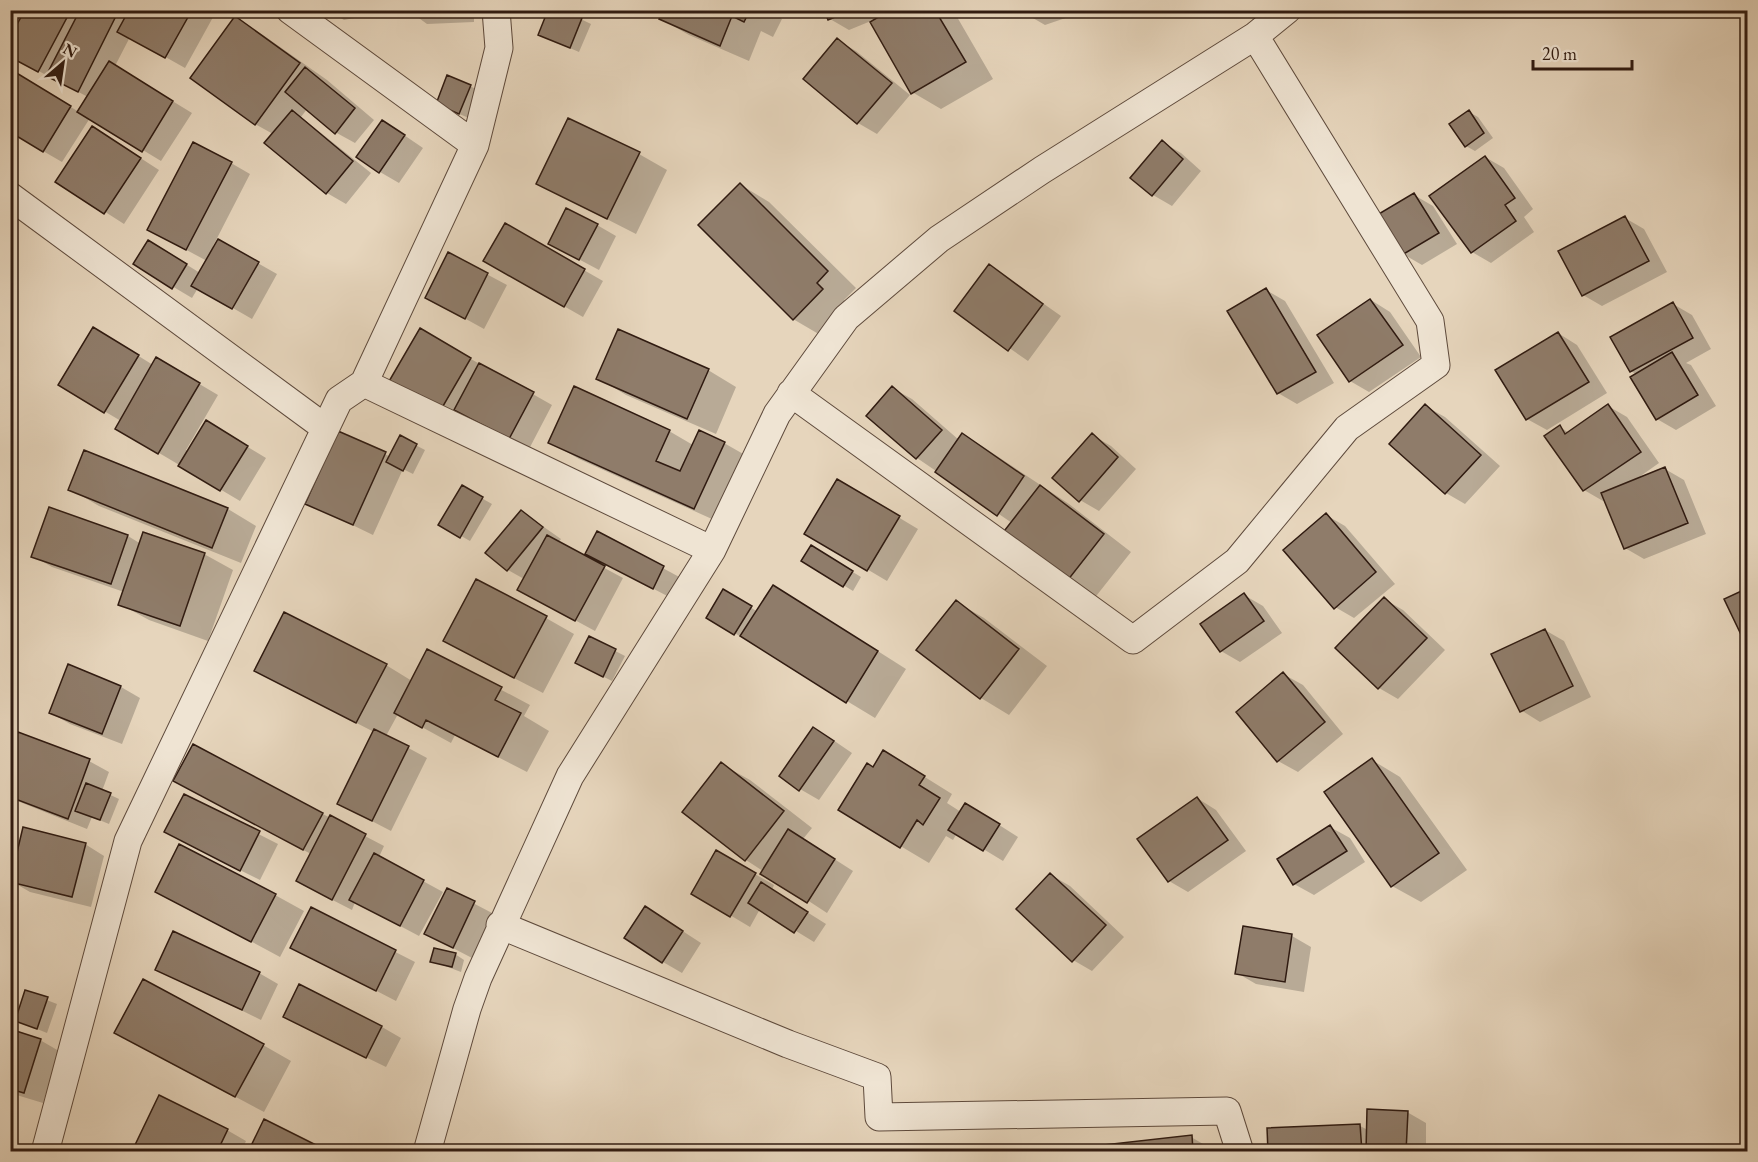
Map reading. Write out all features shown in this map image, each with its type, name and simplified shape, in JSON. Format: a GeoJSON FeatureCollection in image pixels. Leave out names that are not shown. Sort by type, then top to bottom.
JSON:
{"type":"FeatureCollection","features":[{"type":"Feature","properties":{"kind":"street"},"geometry":{"type":"LineString","coordinates":[[290,10],[476,145]]}},
{"type":"Feature","properties":{"kind":"street"},"geometry":{"type":"LineString","coordinates":[[45,1152],[128,841],[324,427],[339,400],[364,383],[476,145],[499,48],[496,10]]}},
{"type":"Feature","properties":{"kind":"street"},"geometry":{"type":"LineString","coordinates":[[427,1152],[467,1009],[500,925],[570,776],[712,550],[777,414],[846,318],[939,239],[1042,170],[1255,36],[1287,10]]}},
{"type":"Feature","properties":{"kind":"street"},"geometry":{"type":"LineString","coordinates":[[791,393],[1133,639],[1237,561],[1347,428],[1436,365],[1430,321],[1255,36]]}},
{"type":"Feature","properties":{"kind":"street"},"geometry":{"type":"LineString","coordinates":[[10,196],[324,427]]}},
{"type":"Feature","properties":{"kind":"street"},"geometry":{"type":"LineString","coordinates":[[364,383],[712,550]]}},
{"type":"Feature","properties":{"kind":"street"},"geometry":{"type":"LineString","coordinates":[[500,925],[788,1044],[877,1077],[879,1118],[1227,1111],[1240,1152]]}},
{"type":"Feature","properties":{"kind":"building"},"geometry":{"type":"Polygon","coordinates":[[[25,10],[71,10],[38,72],[10,57],[10,37],[25,10]]]}},
{"type":"Feature","properties":{"kind":"building"},"geometry":{"type":"Polygon","coordinates":[[[80,10],[119,10],[78,92],[46,76],[80,10]]]}},
{"type":"Feature","properties":{"kind":"building"},"geometry":{"type":"Polygon","coordinates":[[[129,10],[192,10],[165,58],[117,32],[129,10]]]}},
{"type":"Feature","properties":{"kind":"building"},"geometry":{"type":"Polygon","coordinates":[[[406,10],[456,10],[456,12],[406,14],[406,10]]]}},
{"type":"Feature","properties":{"kind":"building"},"geometry":{"type":"Polygon","coordinates":[[[548,10],[566,10],[582,18],[570,48],[538,35],[548,10]]]}},
{"type":"Feature","properties":{"kind":"building"},"geometry":{"type":"Polygon","coordinates":[[[663,10],[750,10],[744,22],[732,16],[720,46],[659,19],[663,10]]]}},
{"type":"Feature","properties":{"kind":"building"},"geometry":{"type":"Polygon","coordinates":[[[824,10],[852,10],[828,20],[824,10]]]}},
{"type":"Feature","properties":{"kind":"building"},"geometry":{"type":"Polygon","coordinates":[[[890,10],[935,10],[966,62],[911,94],[870,22],[890,10]]]}},
{"type":"Feature","properties":{"kind":"building"},"geometry":{"type":"Polygon","coordinates":[[[1023,10],[1038,10],[1025,15],[1023,10]]]}},
{"type":"Feature","properties":{"kind":"building"},"geometry":{"type":"Polygon","coordinates":[[[235,16],[300,63],[255,125],[190,78],[235,16]]]}},
{"type":"Feature","properties":{"kind":"building"},"geometry":{"type":"Polygon","coordinates":[[[837,38],[892,83],[857,124],[803,79],[837,38]]]}},
{"type":"Feature","properties":{"kind":"building"},"geometry":{"type":"Polygon","coordinates":[[[109,61],[173,101],[142,152],[77,112],[109,61]]]}},
{"type":"Feature","properties":{"kind":"building"},"geometry":{"type":"Polygon","coordinates":[[[305,67],[355,108],[335,134],[285,92],[305,67]]]}},
{"type":"Feature","properties":{"kind":"building"},"geometry":{"type":"Polygon","coordinates":[[[10,69],[71,106],[43,152],[10,132],[10,69]]]}},
{"type":"Feature","properties":{"kind":"building"},"geometry":{"type":"Polygon","coordinates":[[[447,75],[471,85],[459,114],[436,104],[447,75]]]}},
{"type":"Feature","properties":{"kind":"building"},"geometry":{"type":"Polygon","coordinates":[[[292,110],[353,161],[326,194],[264,143],[292,110]]]}},
{"type":"Feature","properties":{"kind":"building"},"geometry":{"type":"Polygon","coordinates":[[[1469,110],[1484,133],[1465,147],[1449,124],[1469,110]]]}},
{"type":"Feature","properties":{"kind":"building"},"geometry":{"type":"Polygon","coordinates":[[[568,118],[640,152],[607,219],[536,184],[568,118]]]}},
{"type":"Feature","properties":{"kind":"building"},"geometry":{"type":"Polygon","coordinates":[[[382,120],[405,135],[379,173],[356,157],[382,120]]]}},
{"type":"Feature","properties":{"kind":"building"},"geometry":{"type":"Polygon","coordinates":[[[92,126],[141,158],[104,214],[55,182],[92,126]]]}},
{"type":"Feature","properties":{"kind":"building"},"geometry":{"type":"Polygon","coordinates":[[[1162,140],[1183,159],[1152,196],[1130,178],[1162,140]]]}},
{"type":"Feature","properties":{"kind":"building"},"geometry":{"type":"Polygon","coordinates":[[[193,142],[232,162],[186,250],[147,230],[193,142]]]}},
{"type":"Feature","properties":{"kind":"building"},"geometry":{"type":"Polygon","coordinates":[[[1485,156],[1515,198],[1505,205],[1516,221],[1471,253],[1429,196],[1485,156]]]}},
{"type":"Feature","properties":{"kind":"building"},"geometry":{"type":"Polygon","coordinates":[[[740,183],[828,271],[817,283],[823,289],[793,320],[698,225],[740,183]]]}},
{"type":"Feature","properties":{"kind":"building"},"geometry":{"type":"Polygon","coordinates":[[[1414,193],[1439,233],[1402,255],[1377,215],[1414,193]]]}},
{"type":"Feature","properties":{"kind":"building"},"geometry":{"type":"Polygon","coordinates":[[[566,208],[598,224],[579,260],[548,244],[566,208]]]}},
{"type":"Feature","properties":{"kind":"building"},"geometry":{"type":"Polygon","coordinates":[[[1625,216],[1649,261],[1582,296],[1558,251],[1625,216]]]}},
{"type":"Feature","properties":{"kind":"building"},"geometry":{"type":"Polygon","coordinates":[[[505,223],[585,269],[564,307],[483,261],[505,223]]]}},
{"type":"Feature","properties":{"kind":"building"},"geometry":{"type":"Polygon","coordinates":[[[218,239],[259,262],[232,309],[191,286],[218,239]]]}},
{"type":"Feature","properties":{"kind":"building"},"geometry":{"type":"Polygon","coordinates":[[[148,240],[187,264],[172,289],[133,264],[148,240]]]}},
{"type":"Feature","properties":{"kind":"building"},"geometry":{"type":"Polygon","coordinates":[[[448,252],[488,273],[465,319],[425,298],[448,252]]]}},
{"type":"Feature","properties":{"kind":"building"},"geometry":{"type":"Polygon","coordinates":[[[989,264],[1043,304],[1008,351],[954,311],[989,264]]]}},
{"type":"Feature","properties":{"kind":"building"},"geometry":{"type":"Polygon","coordinates":[[[1266,288],[1316,372],[1277,394],[1227,311],[1266,288]]]}},
{"type":"Feature","properties":{"kind":"building"},"geometry":{"type":"Polygon","coordinates":[[[1370,299],[1403,345],[1349,382],[1317,335],[1370,299]]]}},
{"type":"Feature","properties":{"kind":"building"},"geometry":{"type":"Polygon","coordinates":[[[1673,302],[1693,338],[1630,372],[1610,337],[1673,302]]]}},
{"type":"Feature","properties":{"kind":"building"},"geometry":{"type":"Polygon","coordinates":[[[93,327],[139,355],[104,413],[58,385],[93,327]]]}},
{"type":"Feature","properties":{"kind":"building"},"geometry":{"type":"Polygon","coordinates":[[[420,328],[471,358],[439,413],[388,383],[420,328]]]}},
{"type":"Feature","properties":{"kind":"building"},"geometry":{"type":"Polygon","coordinates":[[[618,329],[709,369],[687,419],[596,379],[618,329]]]}},
{"type":"Feature","properties":{"kind":"building"},"geometry":{"type":"Polygon","coordinates":[[[1558,332],[1589,382],[1526,420],[1495,370],[1558,332]]]}},
{"type":"Feature","properties":{"kind":"building"},"geometry":{"type":"Polygon","coordinates":[[[1672,352],[1698,395],[1656,420],[1630,377],[1672,352]]]}},
{"type":"Feature","properties":{"kind":"building"},"geometry":{"type":"Polygon","coordinates":[[[156,357],[200,383],[158,454],[115,429],[156,357]]]}},
{"type":"Feature","properties":{"kind":"building"},"geometry":{"type":"Polygon","coordinates":[[[479,363],[534,392],[509,439],[454,410],[479,363]]]}},
{"type":"Feature","properties":{"kind":"building"},"geometry":{"type":"Polygon","coordinates":[[[574,386],[670,430],[656,461],[680,471],[699,430],[725,442],[694,509],[548,443],[574,386]]]}},
{"type":"Feature","properties":{"kind":"building"},"geometry":{"type":"Polygon","coordinates":[[[892,386],[942,430],[916,459],[866,416],[892,386]]]}},
{"type":"Feature","properties":{"kind":"building"},"geometry":{"type":"Polygon","coordinates":[[[1425,404],[1481,455],[1445,494],[1389,444],[1425,404]]]}},
{"type":"Feature","properties":{"kind":"building"},"geometry":{"type":"Polygon","coordinates":[[[1608,404],[1641,452],[1583,491],[1544,436],[1560,425],[1565,434],[1608,404]]]}},
{"type":"Feature","properties":{"kind":"building"},"geometry":{"type":"Polygon","coordinates":[[[206,420],[248,446],[220,491],[178,466],[206,420]]]}},
{"type":"Feature","properties":{"kind":"building"},"geometry":{"type":"Polygon","coordinates":[[[338,431],[386,452],[353,525],[305,504],[338,431]]]}},
{"type":"Feature","properties":{"kind":"building"},"geometry":{"type":"Polygon","coordinates":[[[962,433],[1024,476],[997,516],[935,472],[962,433]]]}},
{"type":"Feature","properties":{"kind":"building"},"geometry":{"type":"Polygon","coordinates":[[[1092,433],[1118,457],[1079,502],[1052,478],[1092,433]]]}},
{"type":"Feature","properties":{"kind":"building"},"geometry":{"type":"Polygon","coordinates":[[[400,435],[417,444],[403,471],[386,462],[400,435]]]}},
{"type":"Feature","properties":{"kind":"building"},"geometry":{"type":"Polygon","coordinates":[[[84,450],[228,508],[212,548],[68,490],[84,450]]]}},
{"type":"Feature","properties":{"kind":"building"},"geometry":{"type":"Polygon","coordinates":[[[1665,467],[1688,523],[1624,549],[1601,493],[1665,467]]]}},
{"type":"Feature","properties":{"kind":"building"},"geometry":{"type":"Polygon","coordinates":[[[837,479],[900,516],[867,571],[804,534],[837,479]]]}},
{"type":"Feature","properties":{"kind":"building"},"geometry":{"type":"Polygon","coordinates":[[[462,485],[483,497],[460,538],[438,525],[462,485]]]}},
{"type":"Feature","properties":{"kind":"building"},"geometry":{"type":"Polygon","coordinates":[[[1040,485],[1104,534],[1064,585],[1001,535],[1040,485]]]}},
{"type":"Feature","properties":{"kind":"building"},"geometry":{"type":"Polygon","coordinates":[[[49,507],[128,535],[111,584],[31,557],[49,507]]]}},
{"type":"Feature","properties":{"kind":"building"},"geometry":{"type":"Polygon","coordinates":[[[521,510],[543,527],[507,571],[485,553],[521,510]]]}},
{"type":"Feature","properties":{"kind":"building"},"geometry":{"type":"Polygon","coordinates":[[[1326,513],[1376,572],[1334,609],[1283,550],[1326,513]]]}},
{"type":"Feature","properties":{"kind":"building"},"geometry":{"type":"Polygon","coordinates":[[[597,531],[664,566],[653,589],[585,554],[597,531]]]}},
{"type":"Feature","properties":{"kind":"building"},"geometry":{"type":"Polygon","coordinates":[[[143,532],[205,553],[180,626],[118,605],[143,532]]]}},
{"type":"Feature","properties":{"kind":"building"},"geometry":{"type":"Polygon","coordinates":[[[547,535],[605,566],[575,621],[517,590],[547,535]]]}},
{"type":"Feature","properties":{"kind":"building"},"geometry":{"type":"Polygon","coordinates":[[[811,545],[853,571],[843,587],[801,561],[811,545]]]}},
{"type":"Feature","properties":{"kind":"building"},"geometry":{"type":"Polygon","coordinates":[[[476,579],[547,616],[514,678],[443,641],[476,579]]]}},
{"type":"Feature","properties":{"kind":"building"},"geometry":{"type":"Polygon","coordinates":[[[773,585],[878,651],[846,703],[740,636],[773,585]]]}},
{"type":"Feature","properties":{"kind":"building"},"geometry":{"type":"Polygon","coordinates":[[[1748,588],[1748,644],[1746,645],[1724,599],[1748,588]]]}},
{"type":"Feature","properties":{"kind":"building"},"geometry":{"type":"Polygon","coordinates":[[[723,589],[752,606],[734,635],[706,618],[723,589]]]}},
{"type":"Feature","properties":{"kind":"building"},"geometry":{"type":"Polygon","coordinates":[[[1244,593],[1264,621],[1220,652],[1200,624],[1244,593]]]}},
{"type":"Feature","properties":{"kind":"building"},"geometry":{"type":"Polygon","coordinates":[[[1384,597],[1427,638],[1378,689],[1335,648],[1384,597]]]}},
{"type":"Feature","properties":{"kind":"building"},"geometry":{"type":"Polygon","coordinates":[[[956,600],[1019,649],[980,699],[916,650],[956,600]]]}},
{"type":"Feature","properties":{"kind":"building"},"geometry":{"type":"Polygon","coordinates":[[[284,612],[387,664],[356,723],[254,671],[284,612]]]}},
{"type":"Feature","properties":{"kind":"building"},"geometry":{"type":"Polygon","coordinates":[[[1545,629],[1573,686],[1520,712],[1491,654],[1545,629]]]}},
{"type":"Feature","properties":{"kind":"building"},"geometry":{"type":"Polygon","coordinates":[[[589,636],[616,649],[603,677],[575,663],[589,636]]]}},
{"type":"Feature","properties":{"kind":"building"},"geometry":{"type":"Polygon","coordinates":[[[427,649],[502,687],[495,700],[521,713],[498,757],[426,720],[422,728],[394,713],[427,649]]]}},
{"type":"Feature","properties":{"kind":"building"},"geometry":{"type":"Polygon","coordinates":[[[68,664],[121,686],[102,734],[49,713],[68,664]]]}},
{"type":"Feature","properties":{"kind":"building"},"geometry":{"type":"Polygon","coordinates":[[[1283,672],[1325,722],[1277,762],[1236,712],[1283,672]]]}},
{"type":"Feature","properties":{"kind":"building"},"geometry":{"type":"Polygon","coordinates":[[[813,727],[834,741],[799,791],[779,776],[813,727]]]}},
{"type":"Feature","properties":{"kind":"building"},"geometry":{"type":"Polygon","coordinates":[[[374,729],[409,746],[372,821],[337,804],[374,729]]]}},
{"type":"Feature","properties":{"kind":"building"},"geometry":{"type":"Polygon","coordinates":[[[18,732],[90,759],[68,819],[10,797],[10,753],[18,732]]]}},
{"type":"Feature","properties":{"kind":"building"},"geometry":{"type":"Polygon","coordinates":[[[193,744],[323,813],[303,850],[173,781],[193,744]]]}},
{"type":"Feature","properties":{"kind":"building"},"geometry":{"type":"Polygon","coordinates":[[[883,750],[925,776],[919,785],[940,798],[923,825],[917,820],[900,848],[838,810],[867,763],[873,767],[883,750]]]}},
{"type":"Feature","properties":{"kind":"building"},"geometry":{"type":"Polygon","coordinates":[[[1372,758],[1439,853],[1391,887],[1324,792],[1372,758]]]}},
{"type":"Feature","properties":{"kind":"building"},"geometry":{"type":"Polygon","coordinates":[[[721,762],[784,811],[745,861],[682,812],[721,762]]]}},
{"type":"Feature","properties":{"kind":"building"},"geometry":{"type":"Polygon","coordinates":[[[86,783],[111,793],[100,820],[75,811],[86,783]]]}},
{"type":"Feature","properties":{"kind":"building"},"geometry":{"type":"Polygon","coordinates":[[[184,794],[260,831],[240,871],[164,832],[184,794]]]}},
{"type":"Feature","properties":{"kind":"building"},"geometry":{"type":"Polygon","coordinates":[[[1197,797],[1228,840],[1168,882],[1137,839],[1197,797]]]}},
{"type":"Feature","properties":{"kind":"building"},"geometry":{"type":"Polygon","coordinates":[[[965,803],[1000,824],[983,851],[948,830],[965,803]]]}},
{"type":"Feature","properties":{"kind":"building"},"geometry":{"type":"Polygon","coordinates":[[[330,815],[366,834],[332,900],[296,881],[330,815]]]}},
{"type":"Feature","properties":{"kind":"building"},"geometry":{"type":"Polygon","coordinates":[[[1330,825],[1347,851],[1293,885],[1277,859],[1330,825]]]}},
{"type":"Feature","properties":{"kind":"building"},"geometry":{"type":"Polygon","coordinates":[[[23,827],[86,843],[72,897],[10,882],[23,827]]]}},
{"type":"Feature","properties":{"kind":"building"},"geometry":{"type":"Polygon","coordinates":[[[788,829],[835,859],[807,903],[760,874],[788,829]]]}},
{"type":"Feature","properties":{"kind":"building"},"geometry":{"type":"Polygon","coordinates":[[[179,844],[276,894],[251,942],[155,892],[179,844]]]}},
{"type":"Feature","properties":{"kind":"building"},"geometry":{"type":"Polygon","coordinates":[[[716,850],[756,873],[730,917],[691,894],[716,850]]]}},
{"type":"Feature","properties":{"kind":"building"},"geometry":{"type":"Polygon","coordinates":[[[374,853],[424,880],[400,926],[349,900],[374,853]]]}},
{"type":"Feature","properties":{"kind":"building"},"geometry":{"type":"Polygon","coordinates":[[[1050,873],[1106,925],[1072,962],[1016,909],[1050,873]]]}},
{"type":"Feature","properties":{"kind":"building"},"geometry":{"type":"Polygon","coordinates":[[[761,882],[808,912],[794,933],[748,903],[761,882]]]}},
{"type":"Feature","properties":{"kind":"building"},"geometry":{"type":"Polygon","coordinates":[[[447,888],[475,901],[453,948],[424,934],[447,888]]]}},
{"type":"Feature","properties":{"kind":"building"},"geometry":{"type":"Polygon","coordinates":[[[645,906],[683,931],[662,963],[624,938],[645,906]]]}},
{"type":"Feature","properties":{"kind":"building"},"geometry":{"type":"Polygon","coordinates":[[[311,907],[396,950],[376,991],[290,948],[311,907]]]}},
{"type":"Feature","properties":{"kind":"building"},"geometry":{"type":"Polygon","coordinates":[[[1243,926],[1292,934],[1285,982],[1235,974],[1243,926]]]}},
{"type":"Feature","properties":{"kind":"building"},"geometry":{"type":"Polygon","coordinates":[[[173,931],[260,972],[242,1010],[155,970],[173,931]]]}},
{"type":"Feature","properties":{"kind":"building"},"geometry":{"type":"Polygon","coordinates":[[[434,948],[456,953],[452,967],[430,962],[434,948]]]}},
{"type":"Feature","properties":{"kind":"building"},"geometry":{"type":"Polygon","coordinates":[[[143,979],[264,1044],[235,1097],[114,1033],[143,979]]]}},
{"type":"Feature","properties":{"kind":"building"},"geometry":{"type":"Polygon","coordinates":[[[299,984],[382,1026],[366,1058],[283,1017],[299,984]]]}},
{"type":"Feature","properties":{"kind":"building"},"geometry":{"type":"Polygon","coordinates":[[[25,990],[48,997],[37,1029],[15,1021],[25,990]]]}},
{"type":"Feature","properties":{"kind":"building"},"geometry":{"type":"Polygon","coordinates":[[[10,1029],[41,1039],[24,1093],[10,1089],[10,1029]]]}},
{"type":"Feature","properties":{"kind":"building"},"geometry":{"type":"Polygon","coordinates":[[[159,1095],[228,1129],[217,1152],[148,1152],[135,1145],[159,1095]]]}},
{"type":"Feature","properties":{"kind":"building"},"geometry":{"type":"Polygon","coordinates":[[[1367,1109],[1408,1111],[1406,1152],[1366,1152],[1367,1109]]]}},
{"type":"Feature","properties":{"kind":"building"},"geometry":{"type":"Polygon","coordinates":[[[264,1119],[330,1152],[248,1152],[264,1119]]]}},
{"type":"Feature","properties":{"kind":"building"},"geometry":{"type":"Polygon","coordinates":[[[1360,1124],[1362,1152],[1268,1152],[1267,1128],[1360,1124]]]}},
{"type":"Feature","properties":{"kind":"building"},"geometry":{"type":"Polygon","coordinates":[[[1192,1135],[1193,1152],[1059,1150],[1192,1135]]]}}]}
